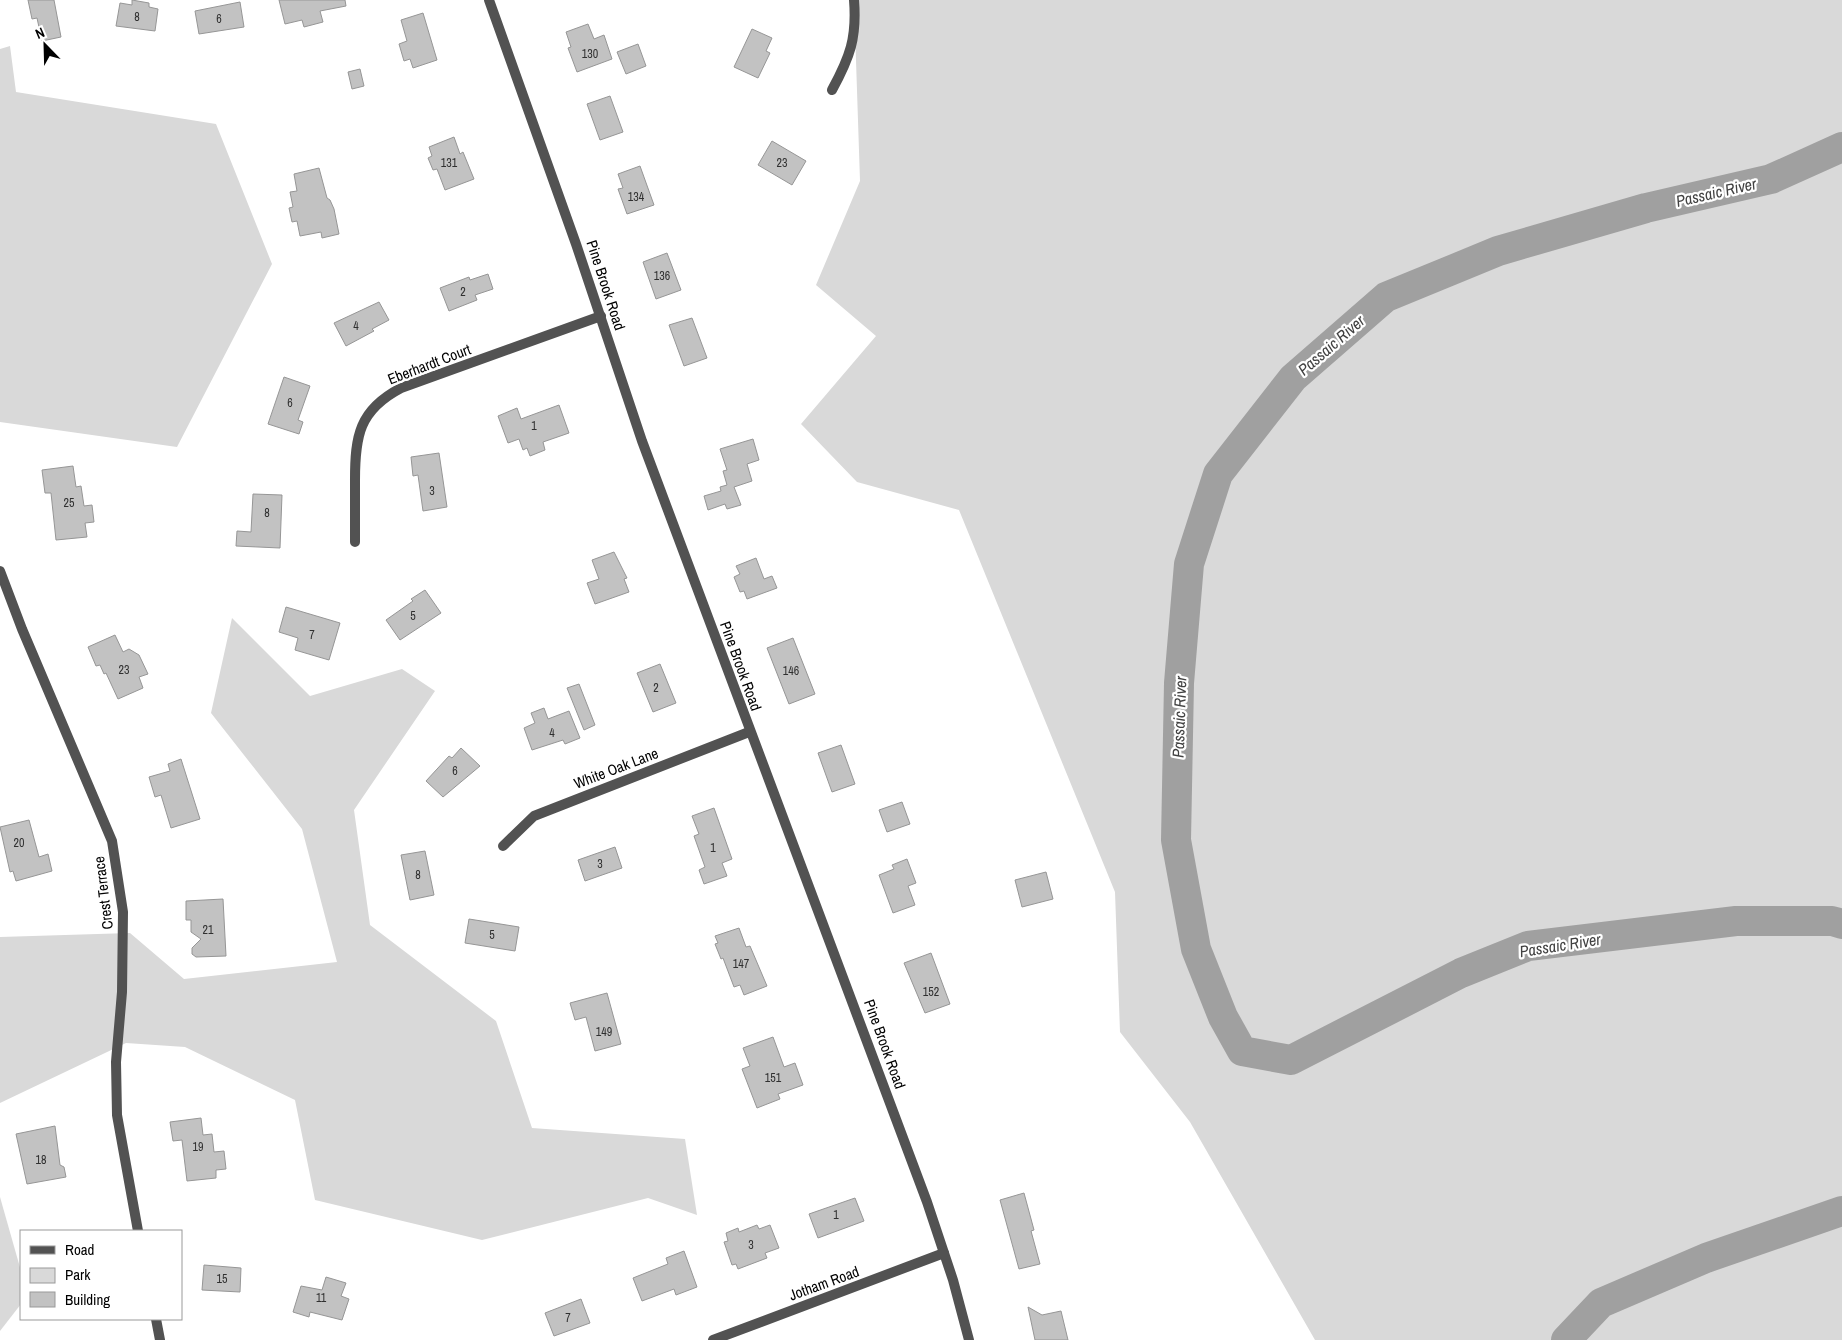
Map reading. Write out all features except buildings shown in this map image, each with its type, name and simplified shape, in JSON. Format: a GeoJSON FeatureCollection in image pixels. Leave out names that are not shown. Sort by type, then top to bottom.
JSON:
{"type":"FeatureCollection","features":[{"type":"Feature","properties":{"kind":"street","name":"Pine Brook Road"},"geometry":{"type":"LineString","coordinates":[[489,0],[601,316],[642,441],[749,732],[846,983],[944,1253],[969,1340]]}},
{"type":"Feature","properties":{"kind":"street"},"geometry":{"type":"LineString","coordinates":[[832,90],[849,60],[853,38],[854,0]]}},
{"type":"Feature","properties":{"kind":"street","name":"Eberhardt Court"},"geometry":{"type":"LineString","coordinates":[[355,542],[355,448],[361,426],[382,399],[401,388],[601,316]]}},
{"type":"Feature","properties":{"kind":"street","name":"Crest Terrace"},"geometry":{"type":"LineString","coordinates":[[0,571],[22,629],[112,841],[122,912],[122,992],[116,1062],[117,1115],[138,1230]]}},
{"type":"Feature","properties":{"kind":"street","name":"White Oak Lane"},"geometry":{"type":"LineString","coordinates":[[503,846],[534,816],[749,732]]}},
{"type":"Feature","properties":{"kind":"street","name":"Jotham Road"},"geometry":{"type":"LineString","coordinates":[[713,1340],[944,1253]]}},
{"type":"Feature","properties":{"kind":"street"},"geometry":{"type":"LineString","coordinates":[[156,1320],[160,1340]]}},
{"type":"Feature","properties":{"kind":"green space"},"geometry":{"type":"Polygon","coordinates":[[[854,0],[1842,0],[1842,1340],[1315,1340],[1190,1122],[1120,1032],[1115,892],[959,510],[857,482],[801,424],[876,336],[816,285],[860,181],[854,0]]]}},
{"type":"Feature","properties":{"kind":"green space"},"geometry":{"type":"Polygon","coordinates":[[[10,46],[16,92],[216,124],[272,264],[177,447],[0,422],[0,49],[10,46]]]}},
{"type":"Feature","properties":{"kind":"green space"},"geometry":{"type":"Polygon","coordinates":[[[232,618],[310,696],[402,669],[435,691],[354,810],[370,925],[496,1021],[532,1128],[685,1139],[697,1215],[648,1198],[482,1240],[315,1200],[295,1100],[185,1047],[126,1043],[0,1103],[0,937],[130,933],[184,979],[337,962],[302,829],[211,713],[232,618]]]}},
{"type":"Feature","properties":{"kind":"green space"},"geometry":{"type":"Polygon","coordinates":[[[0,1197],[20,1267],[20,1305],[0,1331],[0,1197]]]}},
{"type":"Feature","properties":{"kind":"waterway","name":"Passaic River"},"geometry":{"type":"LineString","coordinates":[[1842,147],[1771,179],[1646,208],[1498,251],[1386,297],[1293,378],[1218,474],[1189,564],[1179,683],[1176,840],[1196,949],[1223,1017],[1242,1051],[1291,1060],[1461,973],[1528,946],[1736,921],[1832,921],[1842,924]]}},
{"type":"Feature","properties":{"kind":"waterway","name":"Passaic River"},"geometry":{"type":"LineString","coordinates":[[1566,1340],[1601,1303],[1706,1258],[1842,1211]]}}]}
